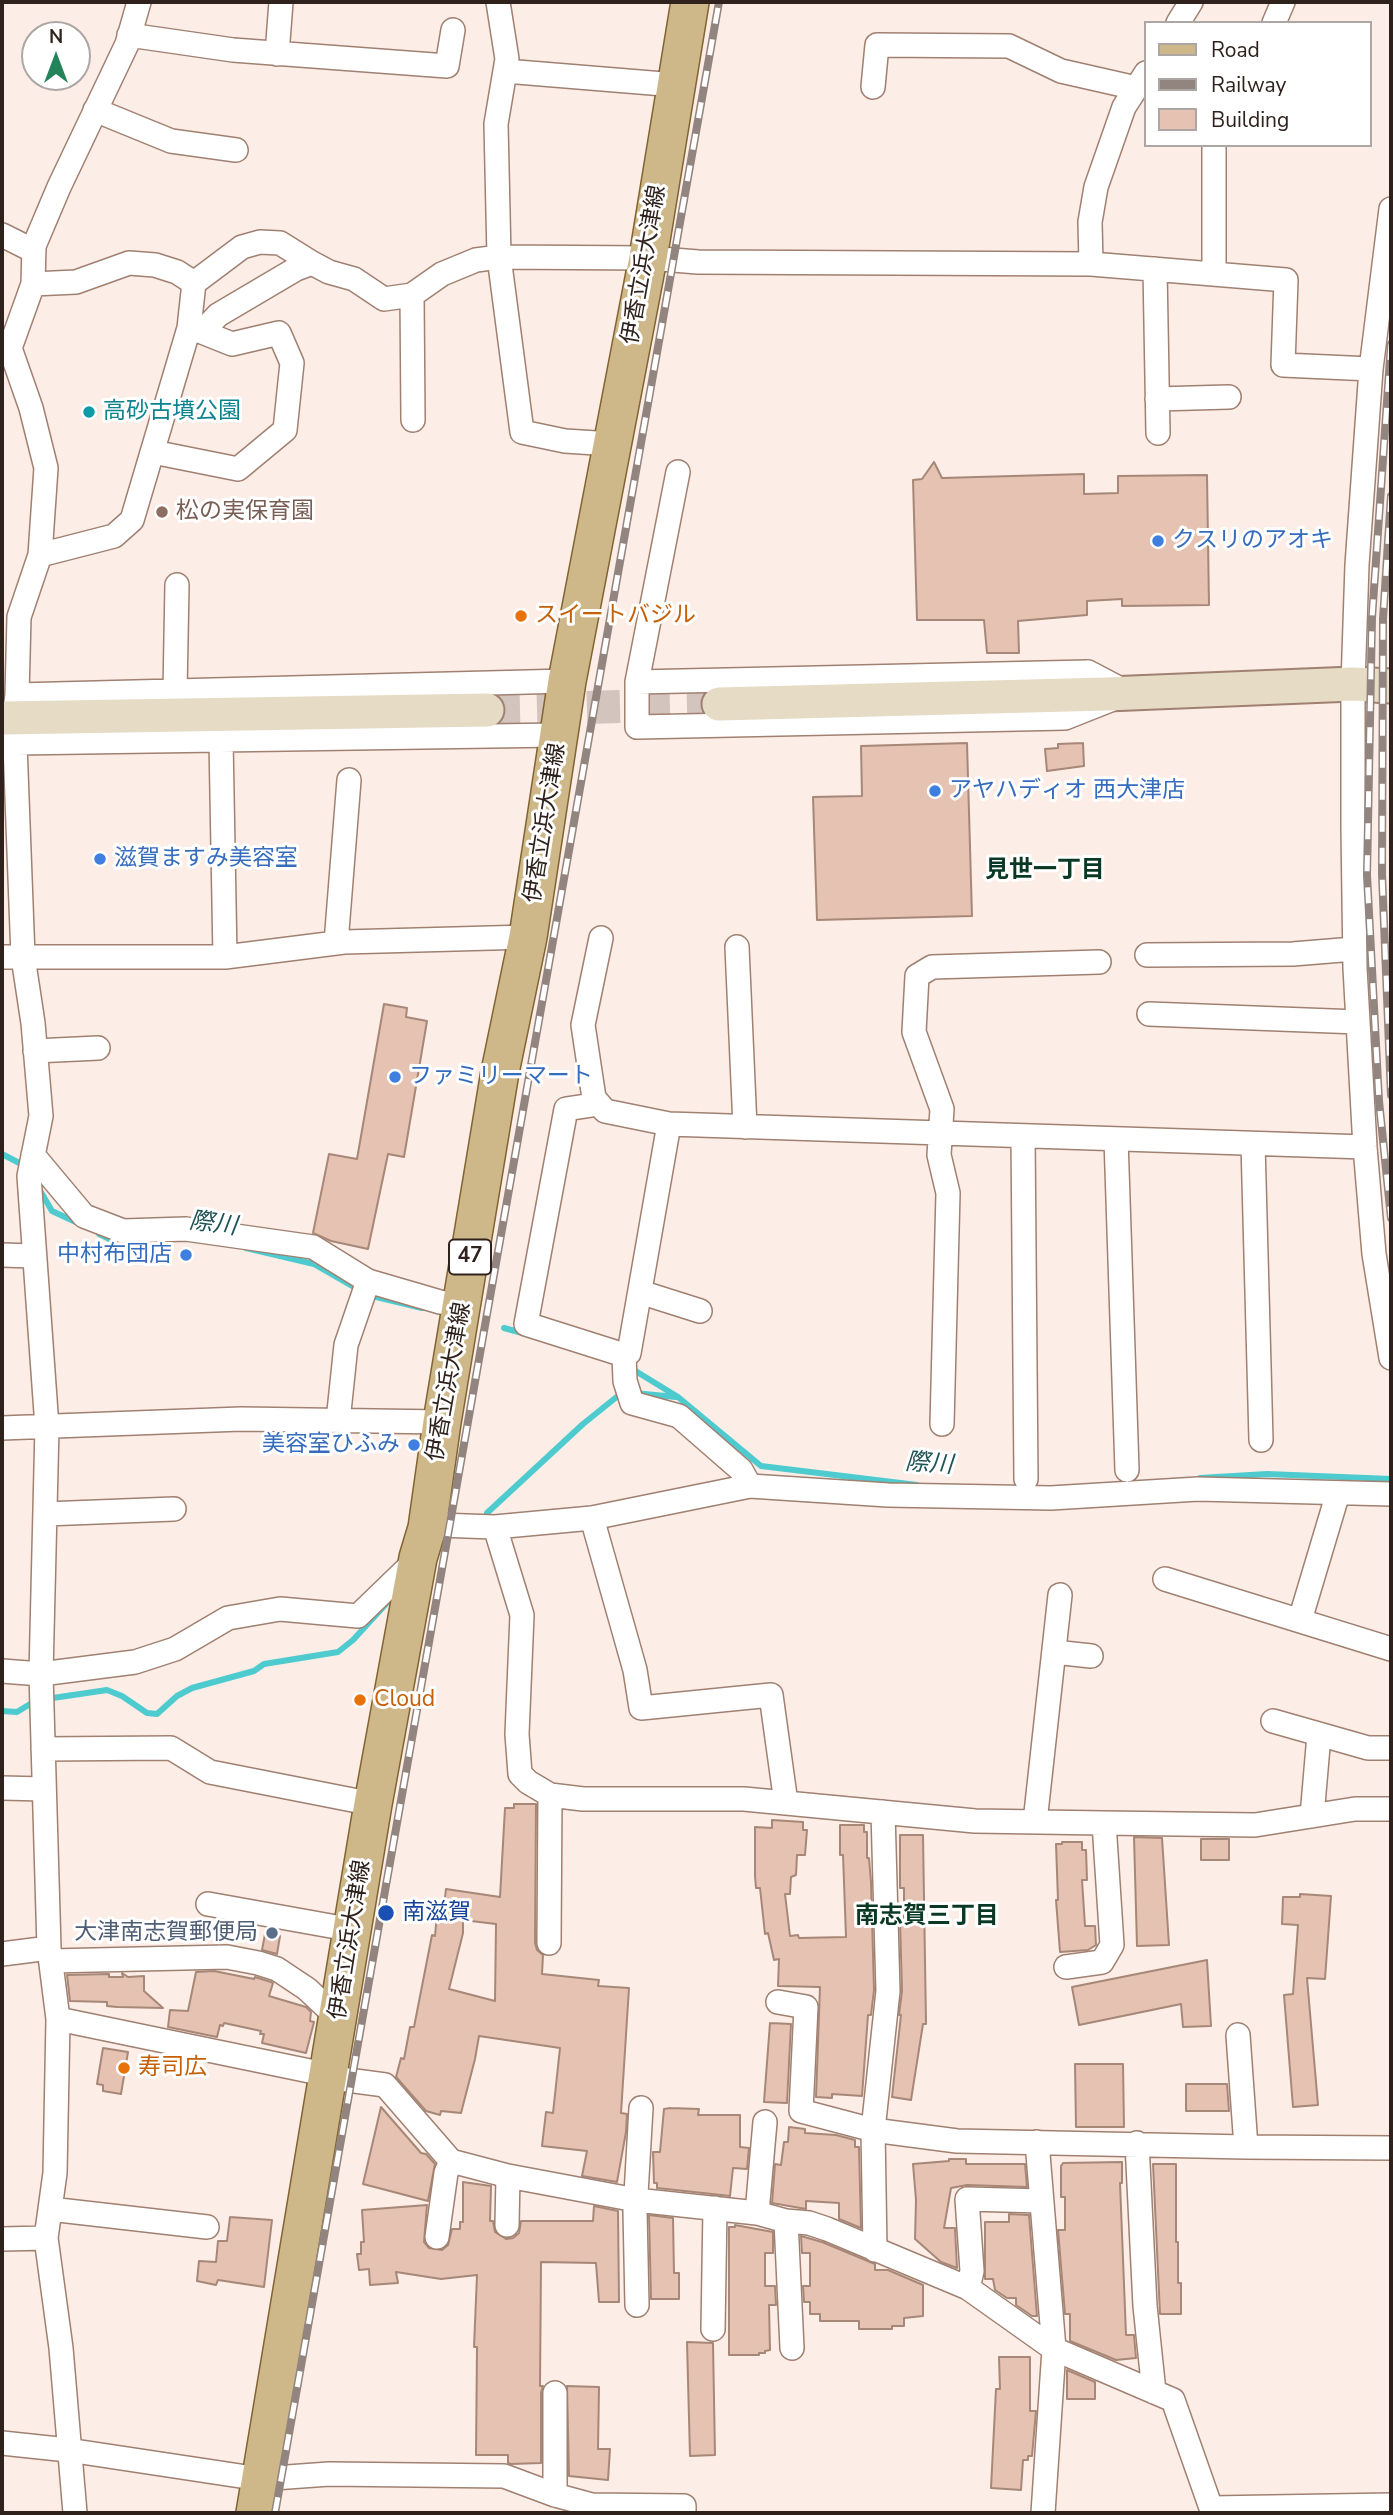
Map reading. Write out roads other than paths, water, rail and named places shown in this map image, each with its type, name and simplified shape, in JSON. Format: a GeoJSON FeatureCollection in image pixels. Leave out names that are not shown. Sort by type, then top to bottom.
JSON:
{"type":"FeatureCollection","features":[{"type":"Feature","properties":{"kind":"main road","name":"伊香立浜大津線"},"geometry":{"type":"LineString","coordinates":[[258,2496],[373,1804],[422,1543],[500,1072],[528,937],[568,681],[648,258],[690,2]]}},
{"type":"Feature","properties":{"kind":"street"},"geometry":{"type":"LineString","coordinates":[[75,2513],[61,2348],[46,2238],[55,2173],[58,2019],[50,1954],[43,1749],[47,1427],[33,1256],[32,1163],[41,1116],[36,1051],[12,957],[12,719],[19,617],[40,555],[46,468],[31,408],[6,347],[33,284],[34,246],[129,35],[139,2]]}},
{"type":"Feature","properties":{"kind":"street"},"geometry":{"type":"LineString","coordinates":[[277,54],[281,2]]}},
{"type":"Feature","properties":{"kind":"street"},"geometry":{"type":"LineString","coordinates":[[498,2],[507,59],[496,124],[499,257],[522,432],[565,441],[612,444]]}},
{"type":"Feature","properties":{"kind":"street"},"geometry":{"type":"LineString","coordinates":[[1179,21],[1191,2]]}},
{"type":"Feature","properties":{"kind":"street"},"geometry":{"type":"LineString","coordinates":[[1275,21],[1283,2]]}},
{"type":"Feature","properties":{"kind":"street"},"geometry":{"type":"LineString","coordinates":[[129,35],[233,50],[447,66],[453,30]]}},
{"type":"Feature","properties":{"kind":"street"},"geometry":{"type":"LineString","coordinates":[[873,87],[877,45],[1009,46],[1060,71],[1141,80],[1125,107],[1096,187],[1090,222],[1091,264]]}},
{"type":"Feature","properties":{"kind":"street"},"geometry":{"type":"LineString","coordinates":[[505,71],[676,85]]}},
{"type":"Feature","properties":{"kind":"street"},"geometry":{"type":"LineString","coordinates":[[95,110],[171,141],[236,150]]}},
{"type":"Feature","properties":{"kind":"street"},"geometry":{"type":"LineString","coordinates":[[1214,147],[1214,274]]}},
{"type":"Feature","properties":{"kind":"street"},"geometry":{"type":"LineString","coordinates":[[1391,209],[1371,369],[1357,565],[1353,684],[1354,949],[1365,1147],[1374,1254],[1391,1358]]}},
{"type":"Feature","properties":{"kind":"street"},"geometry":{"type":"LineString","coordinates":[[2,235],[34,251]]}},
{"type":"Feature","properties":{"kind":"street"},"geometry":{"type":"LineString","coordinates":[[194,283],[243,247],[260,242],[280,243],[312,264],[354,279],[384,299],[412,295],[442,274],[476,260],[499,257],[648,258],[698,262],[1091,264],[1286,280],[1283,365],[1371,369]]}},
{"type":"Feature","properties":{"kind":"street"},"geometry":{"type":"LineString","coordinates":[[33,284],[76,282],[129,263],[155,264],[177,272],[194,283]]}},
{"type":"Feature","properties":{"kind":"street"},"geometry":{"type":"LineString","coordinates":[[195,330],[296,269],[312,264]]}},
{"type":"Feature","properties":{"kind":"street"},"geometry":{"type":"LineString","coordinates":[[1155,269],[1158,433]]}},
{"type":"Feature","properties":{"kind":"street"},"geometry":{"type":"LineString","coordinates":[[40,555],[114,536],[132,520],[195,330],[194,283]]}},
{"type":"Feature","properties":{"kind":"street"},"geometry":{"type":"LineString","coordinates":[[412,295],[413,420]]}},
{"type":"Feature","properties":{"kind":"street"},"geometry":{"type":"LineString","coordinates":[[153,452],[238,469],[285,430],[292,363],[279,333],[232,344],[195,330]]}},
{"type":"Feature","properties":{"kind":"street"},"geometry":{"type":"LineString","coordinates":[[1157,399],[1229,397]]}},
{"type":"Feature","properties":{"kind":"street"},"geometry":{"type":"LineString","coordinates":[[677,472],[636,682],[637,727],[1065,718],[1128,693]]}},
{"type":"Feature","properties":{"kind":"street"},"geometry":{"type":"LineString","coordinates":[[174,691],[177,585]]}},
{"type":"Feature","properties":{"kind":"street"},"geometry":{"type":"LineString","coordinates":[[636,682],[1088,673],[1128,693]]}},
{"type":"Feature","properties":{"kind":"street"},"geometry":{"type":"LineString","coordinates":[[12,719],[174,691],[568,681]]}},
{"type":"Feature","properties":{"kind":"street"},"geometry":{"type":"LineString","coordinates":[[719,704],[1353,684],[1391,686]]}},
{"type":"Feature","properties":{"kind":"street"},"geometry":{"type":"LineString","coordinates":[[12,719],[487,710]]}},
{"type":"Feature","properties":{"kind":"street"},"geometry":{"type":"LineString","coordinates":[[12,719],[220,740],[559,735]]}},
{"type":"Feature","properties":{"kind":"street"},"geometry":{"type":"LineString","coordinates":[[220,740],[225,957]]}},
{"type":"Feature","properties":{"kind":"street"},"geometry":{"type":"LineString","coordinates":[[336,943],[349,780]]}},
{"type":"Feature","properties":{"kind":"street"},"geometry":{"type":"LineString","coordinates":[[12,957],[225,957],[336,943],[528,937]]}},
{"type":"Feature","properties":{"kind":"street"},"geometry":{"type":"LineString","coordinates":[[601,938],[583,1025],[594,1098],[605,1111],[669,1124],[1365,1147]]}},
{"type":"Feature","properties":{"kind":"street"},"geometry":{"type":"LineString","coordinates":[[737,947],[745,1127]]}},
{"type":"Feature","properties":{"kind":"street"},"geometry":{"type":"LineString","coordinates":[[1147,955],[1293,954],[1354,949]]}},
{"type":"Feature","properties":{"kind":"street"},"geometry":{"type":"LineString","coordinates":[[942,1424],[948,1193],[939,1155],[942,1109],[914,1032],[917,976],[932,967],[1099,962]]}},
{"type":"Feature","properties":{"kind":"street"},"geometry":{"type":"LineString","coordinates":[[1149,1014],[1358,1022]]}},
{"type":"Feature","properties":{"kind":"street"},"geometry":{"type":"LineString","coordinates":[[36,1051],[98,1048]]}},
{"type":"Feature","properties":{"kind":"street"},"geometry":{"type":"LineString","coordinates":[[599,1104],[566,1109],[526,1324],[626,1375],[680,1416],[741,1470],[750,1486]]}},
{"type":"Feature","properties":{"kind":"street"},"geometry":{"type":"LineString","coordinates":[[626,1375],[669,1124]]}},
{"type":"Feature","properties":{"kind":"street"},"geometry":{"type":"LineString","coordinates":[[1023,1136],[1026,1479]]}},
{"type":"Feature","properties":{"kind":"street"},"geometry":{"type":"LineString","coordinates":[[1116,1139],[1127,1470]]}},
{"type":"Feature","properties":{"kind":"street"},"geometry":{"type":"LineString","coordinates":[[1253,1144],[1261,1440]]}},
{"type":"Feature","properties":{"kind":"street"},"geometry":{"type":"LineString","coordinates":[[32,1163],[83,1216],[123,1231],[186,1229],[313,1247],[368,1282],[463,1306]]}},
{"type":"Feature","properties":{"kind":"street"},"geometry":{"type":"LineString","coordinates":[[2,1255],[33,1256]]}},
{"type":"Feature","properties":{"kind":"street"},"geometry":{"type":"LineString","coordinates":[[338,1421],[346,1345],[368,1282]]}},
{"type":"Feature","properties":{"kind":"street"},"geometry":{"type":"LineString","coordinates":[[640,1292],[700,1311]]}},
{"type":"Feature","properties":{"kind":"street"},"geometry":{"type":"LineString","coordinates":[[2,1428],[241,1419],[442,1422]]}},
{"type":"Feature","properties":{"kind":"street"},"geometry":{"type":"LineString","coordinates":[[2,1671],[42,1680],[135,1662],[174,1649],[228,1618],[280,1609],[358,1616],[438,1525],[495,1527],[592,1518],[750,1486],[888,1494],[1051,1498],[1198,1489],[1391,1494]]}},
{"type":"Feature","properties":{"kind":"street"},"geometry":{"type":"LineString","coordinates":[[1300,1620],[1338,1493]]}},
{"type":"Feature","properties":{"kind":"street"},"geometry":{"type":"LineString","coordinates":[[45,1514],[174,1509]]}},
{"type":"Feature","properties":{"kind":"street"},"geometry":{"type":"LineString","coordinates":[[592,1518],[635,1670],[641,1708],[771,1695],[786,1802]]}},
{"type":"Feature","properties":{"kind":"street"},"geometry":{"type":"LineString","coordinates":[[495,1527],[522,1615],[517,1734],[520,1774],[550,1795],[583,1799],[744,1799],[975,1821],[1035,1822],[1255,1825],[1355,1809],[1391,1809]]}},
{"type":"Feature","properties":{"kind":"street"},"geometry":{"type":"LineString","coordinates":[[1166,1579],[1391,1649]]}},
{"type":"Feature","properties":{"kind":"street"},"geometry":{"type":"LineString","coordinates":[[1035,1822],[1060,1595]]}},
{"type":"Feature","properties":{"kind":"street"},"geometry":{"type":"LineString","coordinates":[[1054,1652],[1091,1656]]}},
{"type":"Feature","properties":{"kind":"street"},"geometry":{"type":"LineString","coordinates":[[1273,1721],[1368,1748],[1391,1748]]}},
{"type":"Feature","properties":{"kind":"street"},"geometry":{"type":"LineString","coordinates":[[1312,1816],[1319,1735]]}},
{"type":"Feature","properties":{"kind":"street"},"geometry":{"type":"LineString","coordinates":[[43,1749],[170,1748],[210,1772],[373,1804]]}},
{"type":"Feature","properties":{"kind":"street"},"geometry":{"type":"LineString","coordinates":[[2,1788],[44,1789]]}},
{"type":"Feature","properties":{"kind":"street"},"geometry":{"type":"LineString","coordinates":[[549,1943],[550,1795]]}},
{"type":"Feature","properties":{"kind":"street"},"geometry":{"type":"LineString","coordinates":[[875,2250],[873,2130],[888,1991],[883,1812]]}},
{"type":"Feature","properties":{"kind":"street"},"geometry":{"type":"LineString","coordinates":[[1066,1967],[1102,1962],[1112,1945],[1104,1823]]}},
{"type":"Feature","properties":{"kind":"street"},"geometry":{"type":"LineString","coordinates":[[208,1903],[353,1930]]}},
{"type":"Feature","properties":{"kind":"street"},"geometry":{"type":"LineString","coordinates":[[2,1954],[227,1957],[277,1969],[307,1989],[338,2018]]}},
{"type":"Feature","properties":{"kind":"street"},"geometry":{"type":"LineString","coordinates":[[778,2002],[806,2007],[801,2111],[873,2130],[957,2141],[1391,2148]]}},
{"type":"Feature","properties":{"kind":"street"},"geometry":{"type":"LineString","coordinates":[[58,2019],[329,2075],[340,2080],[385,2085],[451,2161],[508,2176],[636,2200],[757,2213],[818,2226],[968,2288],[1054,2349],[1173,2400],[1211,2508],[1391,2505]]}},
{"type":"Feature","properties":{"kind":"street"},"geometry":{"type":"LineString","coordinates":[[1238,2035],[1246,2147]]}},
{"type":"Feature","properties":{"kind":"street"},"geometry":{"type":"LineString","coordinates":[[637,2305],[636,2200],[640,2108]]}},
{"type":"Feature","properties":{"kind":"street"},"geometry":{"type":"LineString","coordinates":[[757,2213],[765,2122]]}},
{"type":"Feature","properties":{"kind":"street"},"geometry":{"type":"LineString","coordinates":[[1037,2142],[1054,2349],[1043,2513]]}},
{"type":"Feature","properties":{"kind":"street"},"geometry":{"type":"LineString","coordinates":[[1137,2143],[1145,2306],[1154,2392]]}},
{"type":"Feature","properties":{"kind":"street"},"geometry":{"type":"LineString","coordinates":[[437,2238],[446,2173],[451,2161]]}},
{"type":"Feature","properties":{"kind":"street"},"geometry":{"type":"LineString","coordinates":[[508,2176],[508,2225]]}},
{"type":"Feature","properties":{"kind":"street"},"geometry":{"type":"LineString","coordinates":[[968,2288],[972,2271],[967,2199],[1041,2201]]}},
{"type":"Feature","properties":{"kind":"street"},"geometry":{"type":"LineString","coordinates":[[713,2329],[715,2208]]}},
{"type":"Feature","properties":{"kind":"street"},"geometry":{"type":"LineString","coordinates":[[50,2210],[208,2227]]}},
{"type":"Feature","properties":{"kind":"street"},"geometry":{"type":"LineString","coordinates":[[786,2221],[792,2348]]}},
{"type":"Feature","properties":{"kind":"street"},"geometry":{"type":"LineString","coordinates":[[2,2239],[46,2238]]}},
{"type":"Feature","properties":{"kind":"street"},"geometry":{"type":"LineString","coordinates":[[555,2393],[555,2495]]}},
{"type":"Feature","properties":{"kind":"street"},"geometry":{"type":"LineString","coordinates":[[2,2443],[68,2451],[258,2496],[330,2474],[504,2476],[592,2509],[684,2506],[684,2513]]}},
{"type":"Feature","properties":{"kind":"waterway","name":"際川"},"geometry":{"type":"LineString","coordinates":[[2,1154],[25,1166]]}},
{"type":"Feature","properties":{"kind":"waterway","name":"際川"},"geometry":{"type":"LineString","coordinates":[[38,1187],[52,1211],[80,1224]]}},
{"type":"Feature","properties":{"kind":"waterway","name":"際川"},"geometry":{"type":"LineString","coordinates":[[99,1234],[122,1245],[166,1241]]}},
{"type":"Feature","properties":{"kind":"waterway","name":"際川"},"geometry":{"type":"LineString","coordinates":[[246,1248],[314,1264],[359,1290]]}},
{"type":"Feature","properties":{"kind":"waterway","name":"際川"},"geometry":{"type":"LineString","coordinates":[[368,1295],[422,1308]]}},
{"type":"Feature","properties":{"kind":"waterway","name":"際川"},"geometry":{"type":"LineString","coordinates":[[504,1328],[526,1334]]}},
{"type":"Feature","properties":{"kind":"waterway","name":"際川"},"geometry":{"type":"LineString","coordinates":[[629,1367],[678,1397],[761,1466],[917,1485]]}},
{"type":"Feature","properties":{"kind":"waterway"},"geometry":{"type":"LineString","coordinates":[[487,1513],[583,1424],[624,1391]]}},
{"type":"Feature","properties":{"kind":"waterway"},"geometry":{"type":"LineString","coordinates":[[634,1393],[676,1397]]}},
{"type":"Feature","properties":{"kind":"waterway","name":"際川"},"geometry":{"type":"LineString","coordinates":[[1200,1478],[1267,1474],[1391,1479]]}},
{"type":"Feature","properties":{"kind":"waterway"},"geometry":{"type":"LineString","coordinates":[[46,1699],[107,1690],[122,1696],[147,1713],[157,1714],[177,1696],[192,1688],[254,1671],[264,1664],[338,1652],[353,1640],[386,1604]]}},
{"type":"Feature","properties":{"kind":"waterway"},"geometry":{"type":"LineString","coordinates":[[2,1711],[17,1712],[35,1701]]}},
{"type":"Feature","properties":{"kind":"tunnel"},"geometry":{"type":"LineString","coordinates":[[487,710],[719,704]]}},
{"type":"Feature","properties":{"kind":"railway"},"geometry":{"type":"LineString","coordinates":[[275,2513],[719,2]]}},
{"type":"Feature","properties":{"kind":"railway"},"geometry":{"type":"LineString","coordinates":[[1391,344],[1372,618],[1367,875],[1379,1101],[1391,1218]]}},
{"type":"Feature","properties":{"kind":"railway"},"geometry":{"type":"LineString","coordinates":[[1391,496],[1383,619],[1382,874],[1391,1095]]}},
{"type":"Feature","properties":{"kind":"place","name":"高砂古墳公園"},"geometry":{"type":"Point","coordinates":[89,412]}},
{"type":"Feature","properties":{"kind":"place","name":"松の実保育園"},"geometry":{"type":"Point","coordinates":[162,512]}},
{"type":"Feature","properties":{"kind":"place","name":"クスリのアオキ"},"geometry":{"type":"Point","coordinates":[1158,541]}},
{"type":"Feature","properties":{"kind":"place","name":"スイートバジル"},"geometry":{"type":"Point","coordinates":[521,616]}},
{"type":"Feature","properties":{"kind":"place","name":"アヤハディオ 西大津店"},"geometry":{"type":"Point","coordinates":[935,791]}},
{"type":"Feature","properties":{"kind":"place","name":"滋賀ますみ美容室"},"geometry":{"type":"Point","coordinates":[100,859]}},
{"type":"Feature","properties":{"kind":"place","name":"ファミリーマート"},"geometry":{"type":"Point","coordinates":[395,1077]}},
{"type":"Feature","properties":{"kind":"place","name":"中村布団店"},"geometry":{"type":"Point","coordinates":[186,1255]}},
{"type":"Feature","properties":{"kind":"place","name":"美容室ひふみ"},"geometry":{"type":"Point","coordinates":[414,1445]}},
{"type":"Feature","properties":{"kind":"place","name":"Cloud"},"geometry":{"type":"Point","coordinates":[360,1700]}},
{"type":"Feature","properties":{"kind":"place","name":"南滋賀"},"geometry":{"type":"Point","coordinates":[386,1913]}},
{"type":"Feature","properties":{"kind":"place","name":"大津南志賀郵便局"},"geometry":{"type":"Point","coordinates":[272,1933]}},
{"type":"Feature","properties":{"kind":"place","name":"寿司広"},"geometry":{"type":"Point","coordinates":[124,2068]}},
{"type":"Feature","properties":{"kind":"district","name":"見世一丁目"},"geometry":{"type":"Point","coordinates":[1045,871]}},
{"type":"Feature","properties":{"kind":"district","name":"南志賀三丁目"},"geometry":{"type":"Point","coordinates":[927,1917]}}]}
